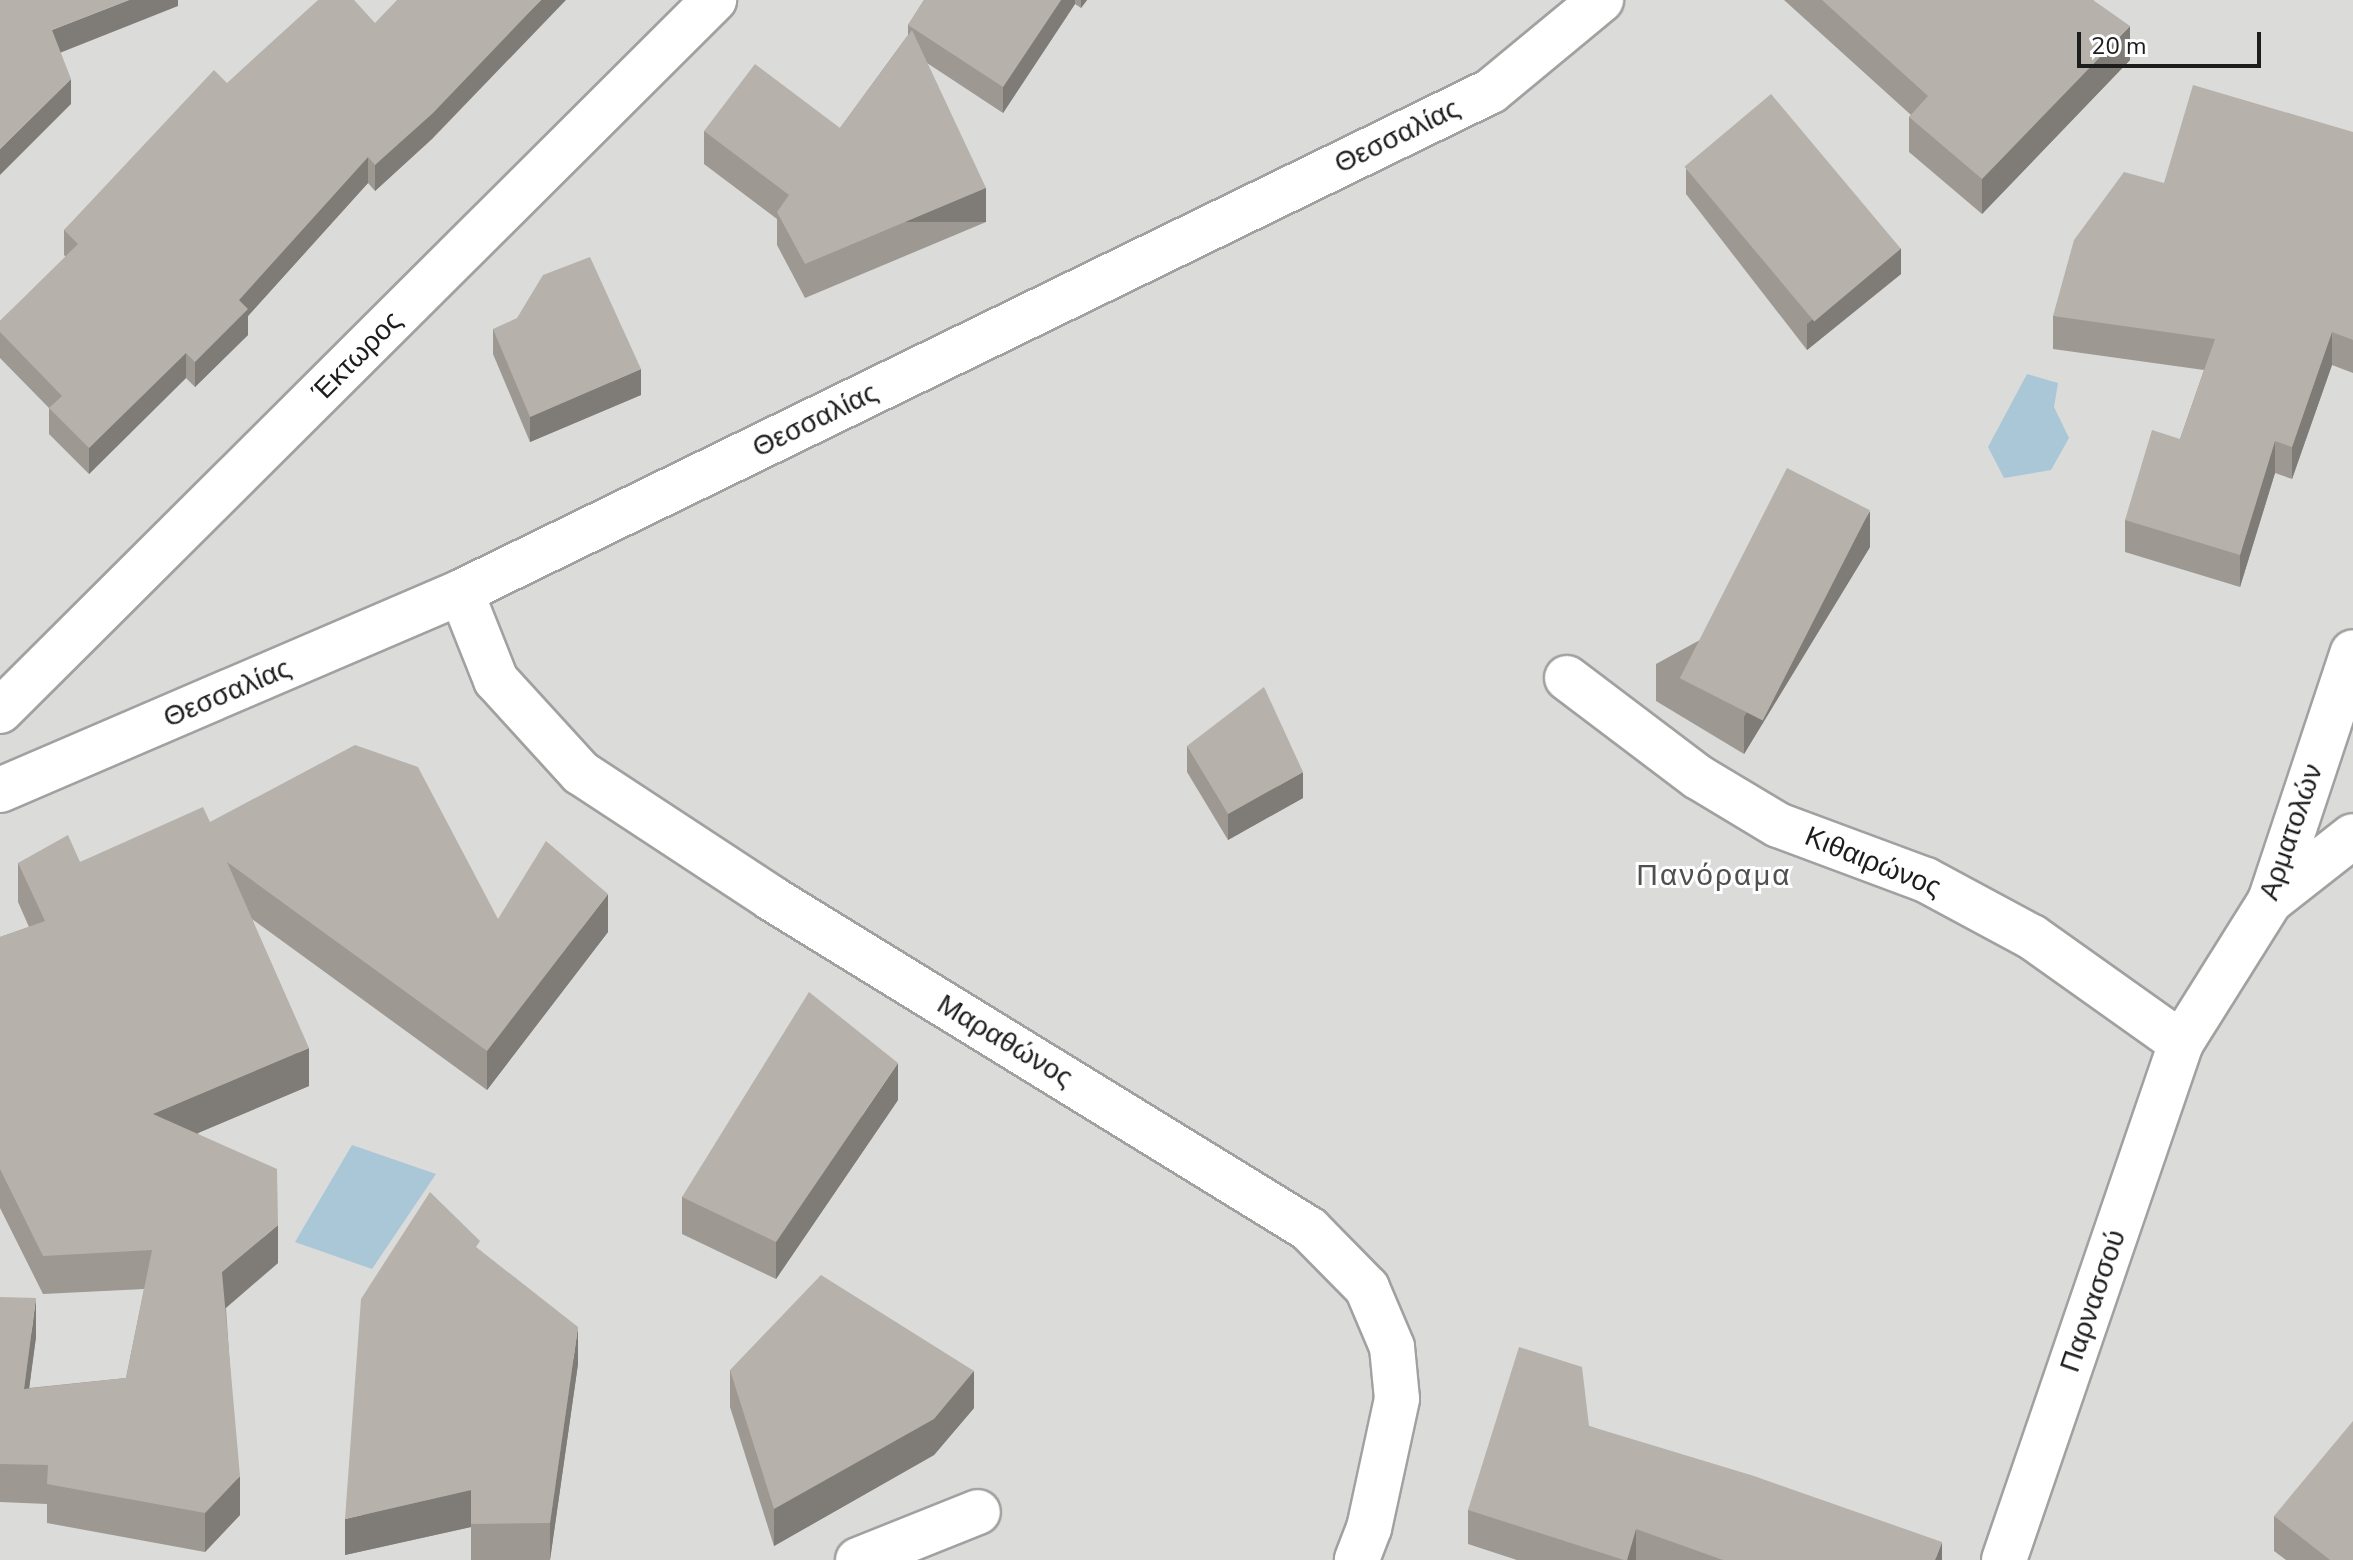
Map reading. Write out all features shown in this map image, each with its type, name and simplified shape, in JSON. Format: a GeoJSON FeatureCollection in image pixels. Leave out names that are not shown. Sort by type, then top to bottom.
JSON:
{"type":"FeatureCollection","features":[{"type":"Feature","properties":{"kind":"street","name":"Έκτωρος"},"geometry":{"type":"LineString","coordinates":[[0,711],[714,0]]}},
{"type":"Feature","properties":{"kind":"street","name":"Θεσσαλίας"},"geometry":{"type":"LineString","coordinates":[[0,790],[461,592],[1491,91],[1601,0]]}},
{"type":"Feature","properties":{"kind":"street","name":"Μαραθώνος"},"geometry":{"type":"LineString","coordinates":[[461,592],[496,680],[581,773],[771,898],[1297,1221],[1367,1288],[1392,1347],[1397,1399],[1369,1528],[1357,1560]]}},
{"type":"Feature","properties":{"kind":"street","name":"Αρματολών"},"geometry":{"type":"LineString","coordinates":[[2181,1043],[2270,901],[2353,652]]}},
{"type":"Feature","properties":{"kind":"street","name":"Κιθαιρώνος"},"geometry":{"type":"LineString","coordinates":[[1567,678],[1698,777],[1778,825],[1926,880],[2032,937],[2181,1043]]}},
{"type":"Feature","properties":{"kind":"street"},"geometry":{"type":"LineString","coordinates":[[2270,901],[2353,836]]}},
{"type":"Feature","properties":{"kind":"street","name":"Παρνασσού"},"geometry":{"type":"LineString","coordinates":[[2004,1560],[2181,1043]]}},
{"type":"Feature","properties":{"kind":"street"},"geometry":{"type":"LineString","coordinates":[[858,1560],[978,1512]]}},
{"type":"Feature","properties":{"kind":"shaded area"},"geometry":{"type":"Polygon","coordinates":[[[0,0],[2353,0],[2353,1560],[0,1560],[0,0]]]}},
{"type":"Feature","properties":{"kind":"water"},"geometry":{"type":"Polygon","coordinates":[[[2027,374],[2058,383],[2054,407],[2069,438],[2051,470],[2004,478],[1988,447],[2027,374]]]}},
{"type":"Feature","properties":{"kind":"water"},"geometry":{"type":"Polygon","coordinates":[[[352,1145],[436,1174],[372,1269],[295,1242],[352,1145]]]}},
{"type":"Feature","properties":{"kind":"building"},"geometry":{"type":"Polygon","coordinates":[[[0,0],[129,0],[52,30],[71,79],[0,149],[0,0]]]}},
{"type":"Feature","properties":{"kind":"building"},"geometry":{"type":"Polygon","coordinates":[[[318,0],[354,0],[375,23],[397,0],[541,0],[433,113],[375,165],[368,157],[239,300],[248,309],[195,362],[186,353],[89,448],[49,408],[62,396],[0,332],[0,321],[78,244],[64,230],[214,70],[227,83],[318,0]]]}},
{"type":"Feature","properties":{"kind":"building"},"geometry":{"type":"Polygon","coordinates":[[[924,0],[1061,0],[1003,87],[908,25],[924,0]]]}},
{"type":"Feature","properties":{"kind":"building"},"geometry":{"type":"Polygon","coordinates":[[[1822,0],[2093,0],[2130,26],[1982,179],[1909,117],[1928,96],[1822,0]]]}},
{"type":"Feature","properties":{"kind":"building"},"geometry":{"type":"Polygon","coordinates":[[[912,30],[986,188],[805,264],[777,212],[789,195],[704,131],[755,64],[840,128],[912,30]]]}},
{"type":"Feature","properties":{"kind":"building"},"geometry":{"type":"Polygon","coordinates":[[[2193,85],[2353,132],[2353,340],[2332,332],[2292,447],[2275,441],[2240,555],[2125,520],[2152,430],[2180,439],[2215,339],[2053,316],[2074,240],[2124,172],[2164,183],[2193,85]]]}},
{"type":"Feature","properties":{"kind":"building"},"geometry":{"type":"Polygon","coordinates":[[[1771,94],[1901,249],[1814,321],[1684,167],[1771,94]]]}},
{"type":"Feature","properties":{"kind":"building"},"geometry":{"type":"Polygon","coordinates":[[[590,257],[641,369],[530,417],[493,329],[517,318],[543,275],[590,257]]]}},
{"type":"Feature","properties":{"kind":"building"},"geometry":{"type":"Polygon","coordinates":[[[1787,468],[1870,510],[1763,720],[1680,678],[1787,468]]]}},
{"type":"Feature","properties":{"kind":"building"},"geometry":{"type":"Polygon","coordinates":[[[1264,687],[1303,772],[1228,814],[1187,746],[1264,687]]]}},
{"type":"Feature","properties":{"kind":"building"},"geometry":{"type":"Polygon","coordinates":[[[355,745],[418,767],[498,919],[546,841],[608,894],[487,1051],[227,862],[309,1048],[153,1114],[277,1169],[278,1225],[222,1272],[240,1476],[205,1513],[47,1484],[48,1465],[0,1464],[0,1297],[36,1298],[24,1389],[126,1378],[152,1250],[43,1256],[0,1169],[0,937],[45,921],[18,863],[68,835],[80,862],[203,807],[210,822],[355,745]]]}},
{"type":"Feature","properties":{"kind":"building"},"geometry":{"type":"Polygon","coordinates":[[[809,992],[898,1063],[776,1242],[682,1197],[809,992]]]}},
{"type":"Feature","properties":{"kind":"building"},"geometry":{"type":"Polygon","coordinates":[[[430,1192],[480,1241],[476,1247],[578,1327],[550,1523],[471,1524],[471,1490],[345,1519],[361,1299],[430,1192]]]}},
{"type":"Feature","properties":{"kind":"building"},"geometry":{"type":"Polygon","coordinates":[[[821,1275],[974,1371],[934,1419],[774,1509],[730,1370],[821,1275]]]}},
{"type":"Feature","properties":{"kind":"building"},"geometry":{"type":"Polygon","coordinates":[[[1519,1347],[1582,1367],[1589,1426],[1754,1476],[1942,1542],[1935,1560],[1723,1560],[1636,1529],[1627,1560],[1624,1560],[1468,1510],[1519,1347]]]}},
{"type":"Feature","properties":{"kind":"building"},"geometry":{"type":"Polygon","coordinates":[[[2353,1421],[2353,1560],[2330,1560],[2274,1516],[2353,1421]]]}},
{"type":"Feature","properties":{"kind":"district","name":"Πανόραμα"},"geometry":{"type":"Point","coordinates":[1714,876]}}]}
